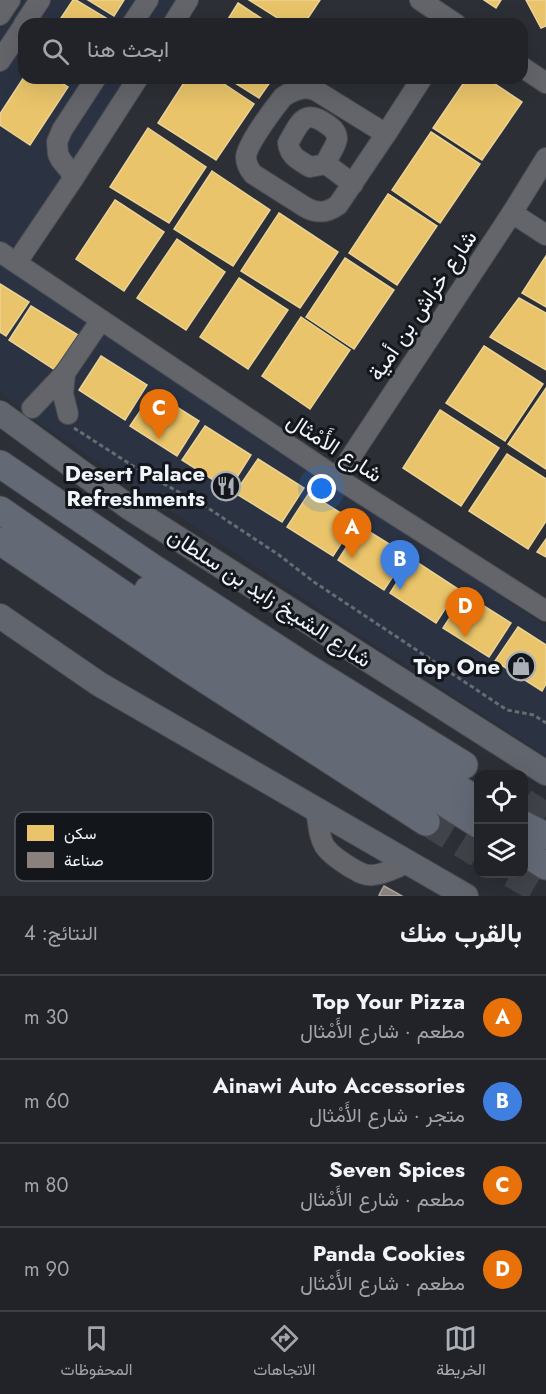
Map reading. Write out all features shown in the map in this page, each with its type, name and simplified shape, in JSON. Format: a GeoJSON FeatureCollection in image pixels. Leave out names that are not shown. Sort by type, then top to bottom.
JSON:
{"type":"FeatureCollection","features":[{"type":"Feature","properties":{"kind":"highway","name":"شارع الشيخ زايد بن سلطان"},"geometry":{"type":"LineString","coordinates":[[0,464],[150,566],[464,765]]}},
{"type":"Feature","properties":{"kind":"highway"},"geometry":{"type":"LineString","coordinates":[[0,490],[77,544],[474,798]]}},
{"type":"Feature","properties":{"kind":"highway"},"geometry":{"type":"LineString","coordinates":[[0,510],[207,652],[474,821]]}},
{"type":"Feature","properties":{"kind":"highway"},"geometry":{"type":"LineString","coordinates":[[0,542],[183,665],[426,822]]}},
{"type":"Feature","properties":{"kind":"highway"},"geometry":{"type":"LineString","coordinates":[[528,827],[546,836]]}},
{"type":"Feature","properties":{"kind":"highway"},"geometry":{"type":"LineString","coordinates":[[528,855],[546,866]]}},
{"type":"Feature","properties":{"kind":"main road","name":"شارع الشيخ زايد بن سلطان"},"geometry":{"type":"LineString","coordinates":[[0,413],[130,508],[546,773]]}},
{"type":"Feature","properties":{"kind":"main road"},"geometry":{"type":"LineString","coordinates":[[0,601],[32,637]]}},
{"type":"Feature","properties":{"kind":"main road"},"geometry":{"type":"LineString","coordinates":[[0,615],[99,684],[466,896]]}},
{"type":"Feature","properties":{"kind":"street"},"geometry":{"type":"LineString","coordinates":[[0,15],[10,0]]}},
{"type":"Feature","properties":{"kind":"street"},"geometry":{"type":"LineString","coordinates":[[28,18],[40,0]]}},
{"type":"Feature","properties":{"kind":"street"},"geometry":{"type":"LineString","coordinates":[[136,18],[148,0]]}},
{"type":"Feature","properties":{"kind":"street"},"geometry":{"type":"LineString","coordinates":[[177,18],[188,0]]}},
{"type":"Feature","properties":{"kind":"street"},"geometry":{"type":"LineString","coordinates":[[420,0],[447,18]]}},
{"type":"Feature","properties":{"kind":"street"},"geometry":{"type":"LineString","coordinates":[[0,61],[18,33]]}},
{"type":"Feature","properties":{"kind":"street"},"geometry":{"type":"LineString","coordinates":[[528,71],[546,83]]}},
{"type":"Feature","properties":{"kind":"street"},"geometry":{"type":"LineString","coordinates":[[73,179],[58,154],[57,142],[62,130],[92,84]]}},
{"type":"Feature","properties":{"kind":"street"},"geometry":{"type":"LineString","coordinates":[[17,262],[134,84]]}},
{"type":"Feature","properties":{"kind":"street"},"geometry":{"type":"LineString","coordinates":[[386,134],[315,90],[298,88],[283,97],[248,149],[246,162],[253,174],[311,211],[318,213],[333,209],[338,205],[386,134],[418,84]]}},
{"type":"Feature","properties":{"kind":"street","name":"شارع خراش بن أمية"},"geometry":{"type":"LineString","coordinates":[[337,478],[546,158]]}},
{"type":"Feature","properties":{"kind":"street"},"geometry":{"type":"LineString","coordinates":[[326,164],[352,184]]}},
{"type":"Feature","properties":{"kind":"street"},"geometry":{"type":"LineString","coordinates":[[512,213],[546,235]]}},
{"type":"Feature","properties":{"kind":"street","name":"شارع الأَمْثال"},"geometry":{"type":"LineString","coordinates":[[0,252],[337,478],[546,611]]}},
{"type":"Feature","properties":{"kind":"street"},"geometry":{"type":"LineString","coordinates":[[32,408],[65,373],[101,320]]}},
{"type":"Feature","properties":{"kind":"street"},"geometry":{"type":"LineString","coordinates":[[65,373],[63,394],[67,419]]}},
{"type":"Feature","properties":{"kind":"street"},"geometry":{"type":"LineString","coordinates":[[316,809],[320,838],[324,847],[331,855],[357,871],[366,875],[375,875],[408,862]]}},
{"type":"Feature","properties":{"kind":"path"},"geometry":{"type":"LineString","coordinates":[[67,419],[144,473],[208,508],[279,555],[314,582],[481,694],[507,710],[534,715],[546,723]]}},
{"type":"Feature","properties":{"kind":"path"},"geometry":{"type":"LineString","coordinates":[[251,537],[253,532]]}},
{"type":"Feature","properties":{"kind":"shaded area"},"geometry":{"type":"Polygon","coordinates":[[[19,0],[184,0],[173,18],[18,18],[18,84],[130,84],[6,267],[546,626],[546,756],[37,422],[0,392],[0,29],[19,0]]]}},
{"type":"Feature","properties":{"kind":"building: سكن"},"geometry":{"type":"Polygon","coordinates":[[[73,0],[76,0],[106,18],[61,18],[73,0]]]}},
{"type":"Feature","properties":{"kind":"building: سكن"},"geometry":{"type":"Polygon","coordinates":[[[88,0],[124,0],[114,16],[88,0]]]}},
{"type":"Feature","properties":{"kind":"building: سكن"},"geometry":{"type":"Polygon","coordinates":[[[249,0],[320,0],[308,18],[278,18],[249,0]]]}},
{"type":"Feature","properties":{"kind":"building: سكن"},"geometry":{"type":"Polygon","coordinates":[[[484,0],[501,0],[496,8],[484,0]]]}},
{"type":"Feature","properties":{"kind":"building: سكن"},"geometry":{"type":"Polygon","coordinates":[[[526,0],[546,0],[546,26],[541,28],[526,0]]]}},
{"type":"Feature","properties":{"kind":"building: سكن"},"geometry":{"type":"Polygon","coordinates":[[[238,3],[261,18],[229,18],[238,3]]]}},
{"type":"Feature","properties":{"kind":"building: سكن"},"geometry":{"type":"Polygon","coordinates":[[[19,84],[63,84],[68,87],[30,145],[0,125],[0,114],[19,84]]]}},
{"type":"Feature","properties":{"kind":"building: سكن"},"geometry":{"type":"Polygon","coordinates":[[[183,84],[224,84],[254,104],[216,160],[158,123],[183,84]]]}},
{"type":"Feature","properties":{"kind":"building: سكن"},"geometry":{"type":"Polygon","coordinates":[[[237,84],[269,84],[259,98],[237,84]]]}},
{"type":"Feature","properties":{"kind":"building: سكن"},"geometry":{"type":"Polygon","coordinates":[[[463,84],[495,84],[522,102],[482,160],[433,128],[463,84]]]}},
{"type":"Feature","properties":{"kind":"building: سكن"},"geometry":{"type":"Polygon","coordinates":[[[148,128],[206,167],[169,223],[110,187],[148,128]]]}},
{"type":"Feature","properties":{"kind":"building: سكن"},"geometry":{"type":"Polygon","coordinates":[[[431,132],[480,164],[440,223],[392,190],[431,132]]]}},
{"type":"Feature","properties":{"kind":"building: سكن"},"geometry":{"type":"Polygon","coordinates":[[[212,171],[270,210],[233,266],[174,229],[212,171]]]}},
{"type":"Feature","properties":{"kind":"building: سكن"},"geometry":{"type":"Polygon","coordinates":[[[388,194],[437,226],[397,285],[349,253],[388,194]]]}},
{"type":"Feature","properties":{"kind":"building: سكن"},"geometry":{"type":"Polygon","coordinates":[[[115,200],[164,232],[124,291],[76,259],[115,200]]]}},
{"type":"Feature","properties":{"kind":"building: سكن"},"geometry":{"type":"Polygon","coordinates":[[[279,213],[338,252],[300,308],[241,271],[279,213]]]}},
{"type":"Feature","properties":{"kind":"building: سكن"},"geometry":{"type":"Polygon","coordinates":[[[177,239],[225,272],[186,330],[137,298],[177,239]]]}},
{"type":"Feature","properties":{"kind":"building: سكن"},"geometry":{"type":"Polygon","coordinates":[[[546,256],[546,307],[522,293],[546,256]]]}},
{"type":"Feature","properties":{"kind":"building: سكن"},"geometry":{"type":"Polygon","coordinates":[[[345,258],[394,290],[354,349],[306,317],[345,258]]]}},
{"type":"Feature","properties":{"kind":"building: سكن"},"geometry":{"type":"Polygon","coordinates":[[[239,278],[288,310],[248,369],[200,337],[239,278]]]}},
{"type":"Feature","properties":{"kind":"building: سكن"},"geometry":{"type":"Polygon","coordinates":[[[0,284],[29,302],[6,336],[0,332],[0,284]]]}},
{"type":"Feature","properties":{"kind":"building: سكن"},"geometry":{"type":"Polygon","coordinates":[[[519,298],[546,313],[546,370],[490,337],[519,298]]]}},
{"type":"Feature","properties":{"kind":"building: سكن"},"geometry":{"type":"Polygon","coordinates":[[[31,306],[78,335],[55,370],[9,340],[31,306]]]}},
{"type":"Feature","properties":{"kind":"building: سكن"},"geometry":{"type":"Polygon","coordinates":[[[301,317],[350,350],[310,409],[262,376],[301,317]]]}},
{"type":"Feature","properties":{"kind":"building: سكن"},"geometry":{"type":"Polygon","coordinates":[[[484,346],[543,384],[505,441],[446,403],[484,346]]]}},
{"type":"Feature","properties":{"kind":"building: سكن"},"geometry":{"type":"Polygon","coordinates":[[[101,356],[147,385],[125,420],[79,390],[101,356]]]}},
{"type":"Feature","properties":{"kind":"building: سكن"},"geometry":{"type":"Polygon","coordinates":[[[546,388],[546,469],[508,444],[546,388]]]}},
{"type":"Feature","properties":{"kind":"building: سكن"},"geometry":{"type":"Polygon","coordinates":[[[153,392],[199,421],[177,456],[130,426],[153,392]]]}},
{"type":"Feature","properties":{"kind":"building: سكن"},"geometry":{"type":"Polygon","coordinates":[[[440,410],[499,448],[461,506],[403,468],[440,410]]]}},
{"type":"Feature","properties":{"kind":"building: سكن"},"geometry":{"type":"Polygon","coordinates":[[[205,426],[251,455],[229,490],[182,460],[205,426]]]}},
{"type":"Feature","properties":{"kind":"building: سكن"},"geometry":{"type":"Polygon","coordinates":[[[507,454],[546,479],[546,521],[528,549],[469,511],[507,454]]]}},
{"type":"Feature","properties":{"kind":"building: سكن"},"geometry":{"type":"Polygon","coordinates":[[[258,459],[304,488],[282,522],[235,493],[258,459]]]}},
{"type":"Feature","properties":{"kind":"building: سكن"},"geometry":{"type":"Polygon","coordinates":[[[309,493],[355,522],[333,556],[287,527],[309,493]]]}},
{"type":"Feature","properties":{"kind":"building: سكن"},"geometry":{"type":"Polygon","coordinates":[[[360,526],[407,555],[384,590],[338,560],[360,526]]]}},
{"type":"Feature","properties":{"kind":"building: سكن"},"geometry":{"type":"Polygon","coordinates":[[[546,539],[546,557],[537,552],[546,539]]]}},
{"type":"Feature","properties":{"kind":"building: سكن"},"geometry":{"type":"Polygon","coordinates":[[[412,559],[458,589],[436,623],[390,593],[412,559]]]}},
{"type":"Feature","properties":{"kind":"building: سكن"},"geometry":{"type":"Polygon","coordinates":[[[465,594],[511,623],[489,657],[443,628],[465,594]]]}},
{"type":"Feature","properties":{"kind":"building: سكن"},"geometry":{"type":"Polygon","coordinates":[[[518,627],[546,645],[546,684],[542,691],[495,661],[518,627]]]}},
{"type":"Feature","properties":{"kind":"building: صناعة"},"geometry":{"type":"Polygon","coordinates":[[[384,886],[402,896],[379,895],[384,886]]]}},
{"type":"Feature","properties":{"kind":"tunnel"},"geometry":{"type":"LineString","coordinates":[[528,805],[546,816]]}},
{"type":"Feature","properties":{"kind":"tunnel"},"geometry":{"type":"LineString","coordinates":[[426,822],[474,852]]}},
{"type":"Feature","properties":{"kind":"tunnel"},"geometry":{"type":"LineString","coordinates":[[518,878],[546,894]]}},
{"type":"Feature","properties":{"kind":"place","name":"Seven Spices"},"geometry":{"type":"Point","coordinates":[159,439]}},
{"type":"Feature","properties":{"kind":"place","name":"Desert Palace Refreshments"},"geometry":{"type":"Point","coordinates":[226,486]}},
{"type":"Feature","properties":{"kind":"place","name":"Top Your Pizza"},"geometry":{"type":"Point","coordinates":[352,558]}},
{"type":"Feature","properties":{"kind":"place","name":"Ainawi Auto Accessories"},"geometry":{"type":"Point","coordinates":[400,590]}},
{"type":"Feature","properties":{"kind":"place","name":"Panda Cookies"},"geometry":{"type":"Point","coordinates":[465,637]}},
{"type":"Feature","properties":{"kind":"place","name":"Top One"},"geometry":{"type":"Point","coordinates":[521,666]}}]}
